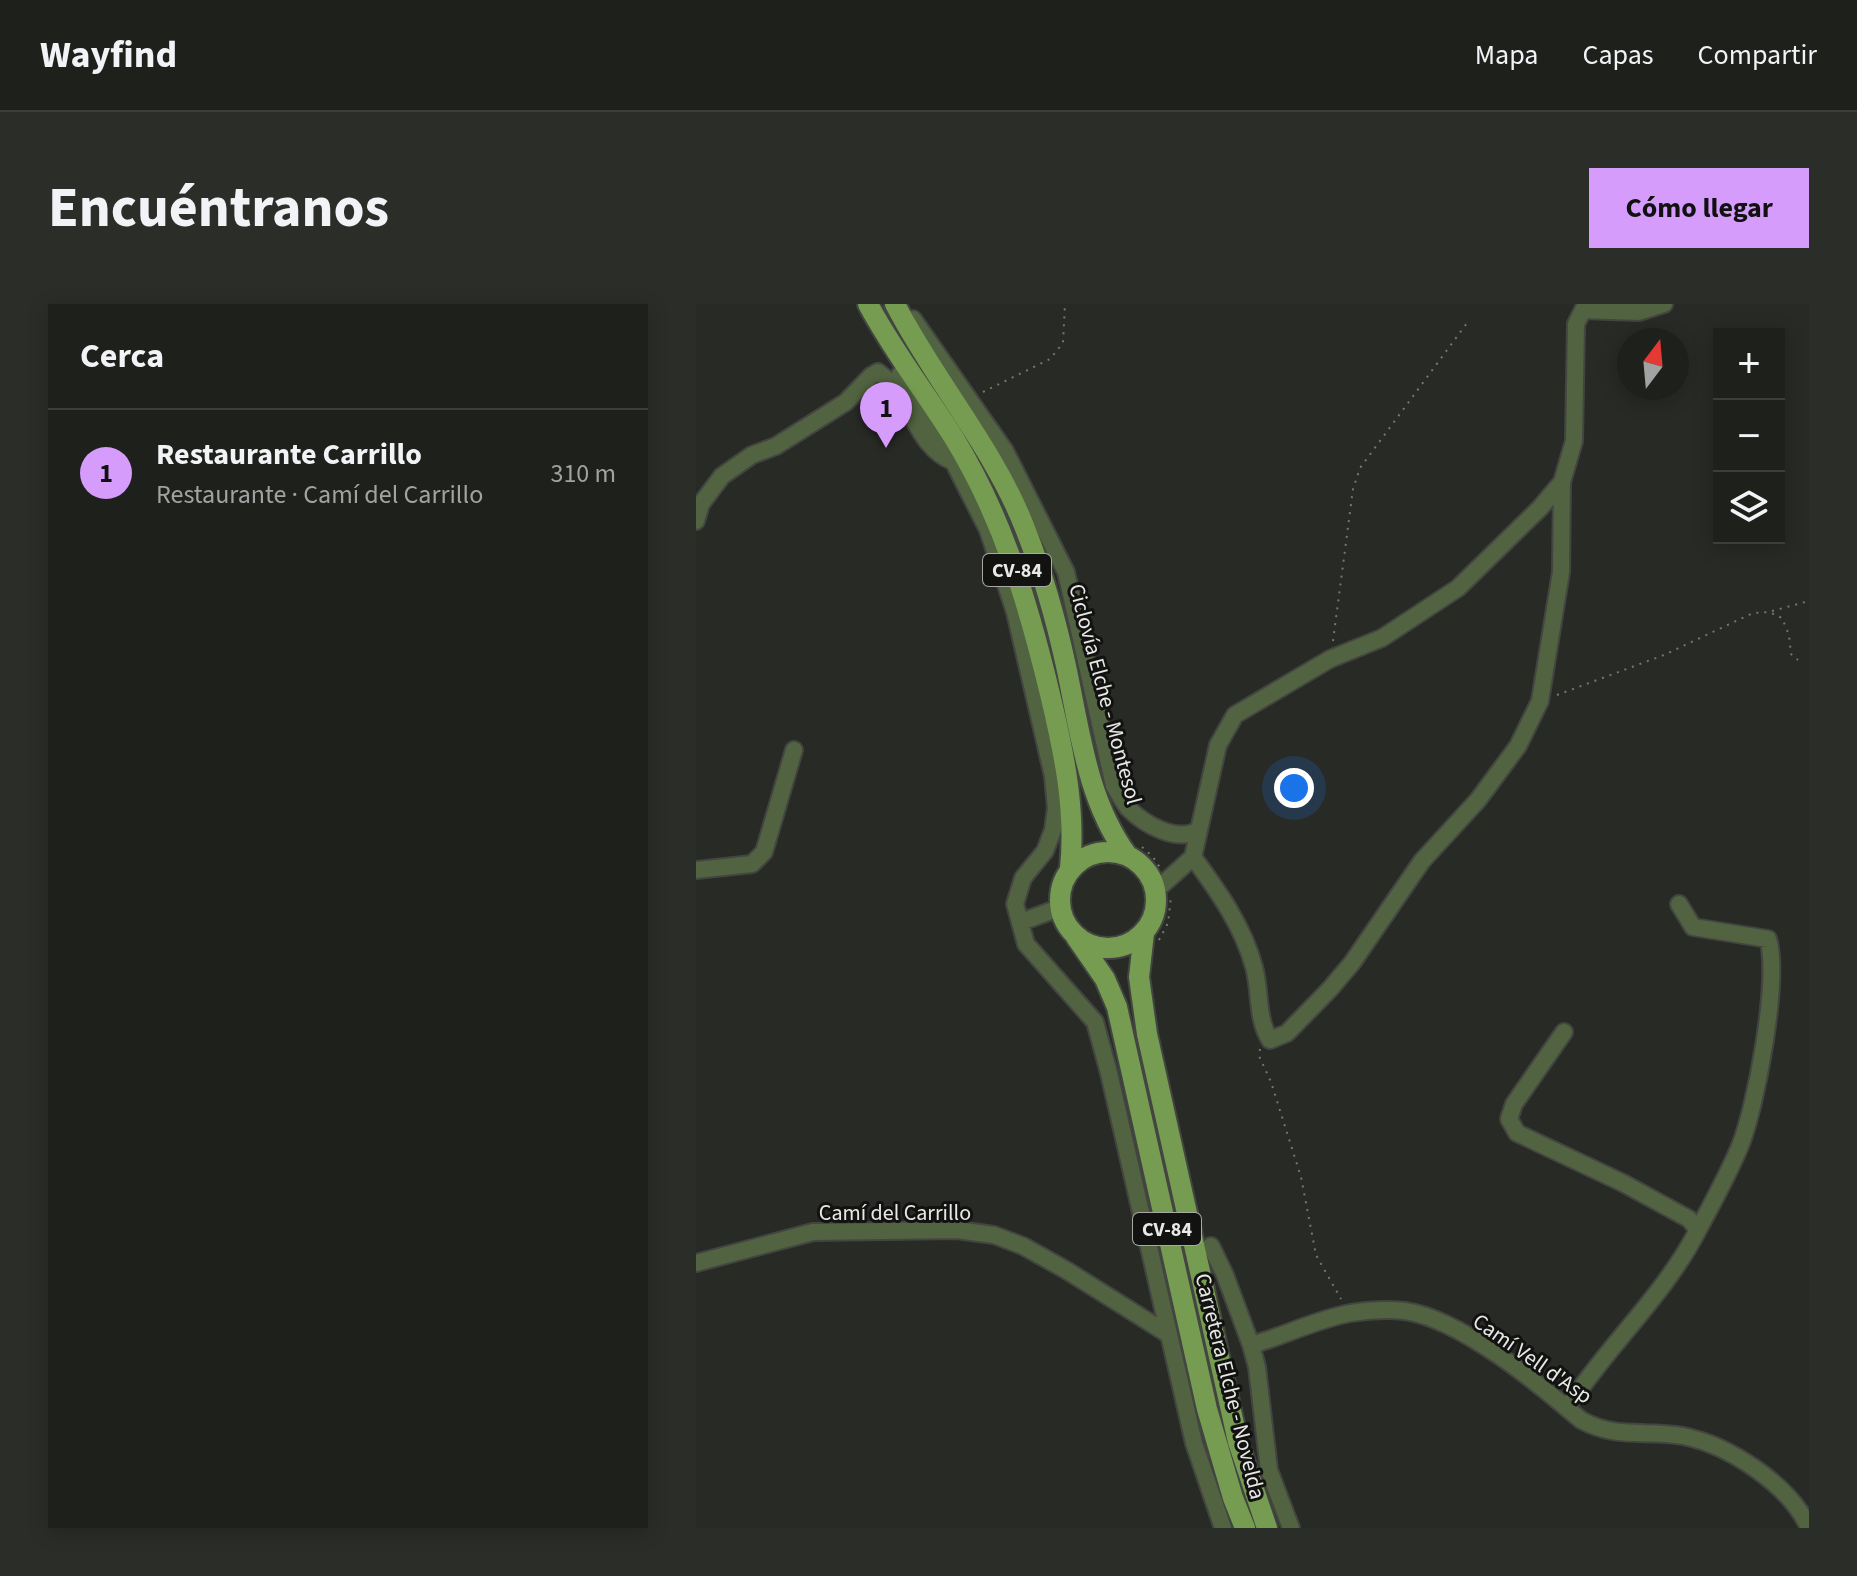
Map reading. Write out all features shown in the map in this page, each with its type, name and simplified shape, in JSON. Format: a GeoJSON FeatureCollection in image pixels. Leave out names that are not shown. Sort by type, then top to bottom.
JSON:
{"type":"FeatureCollection","features":[{"type":"Feature","properties":{"kind":"main road","name":"CV-84"},"geometry":{"type":"LineString","coordinates":[[868,304],[965,458],[998,522],[1014,563],[1037,639],[1066,764],[1073,824],[1070,869],[1061,884],[1059,908],[1065,924],[1076,937]]}},
{"type":"Feature","properties":{"kind":"main road","name":"CV-84"},"geometry":{"type":"LineString","coordinates":[[895,304],[1013,498],[1053,613],[1097,803],[1113,836],[1132,849],[1144,868],[1161,884],[1152,936]]}},
{"type":"Feature","properties":{"kind":"main road"},"geometry":{"type":"LineString","coordinates":[[1070,869],[1085,857],[1132,849]]}},
{"type":"Feature","properties":{"kind":"main road"},"geometry":{"type":"LineString","coordinates":[[1076,937],[1107,949],[1152,936]]}},
{"type":"Feature","properties":{"kind":"main road","name":"Carretera Elche - Novelda"},"geometry":{"type":"LineString","coordinates":[[1152,936],[1139,977],[1147,1034],[1238,1442],[1267,1528]]}},
{"type":"Feature","properties":{"kind":"main road","name":"Carretera Elche - Novelda"},"geometry":{"type":"LineString","coordinates":[[1076,937],[1105,979],[1117,1007],[1207,1409],[1245,1528]]}},
{"type":"Feature","properties":{"kind":"street"},"geometry":{"type":"LineString","coordinates":[[859,304],[874,335],[953,461],[988,530],[1005,578],[1053,776],[1056,808],[1053,830],[1045,851],[1023,878],[1015,904],[1026,944],[1095,1022],[1194,1443],[1223,1528]]}},
{"type":"Feature","properties":{"kind":"street"},"geometry":{"type":"LineString","coordinates":[[905,304],[1005,451],[1066,572],[1114,786],[1127,807],[1147,823],[1169,833],[1189,836],[1199,830]]}},
{"type":"Feature","properties":{"kind":"street"},"geometry":{"type":"LineString","coordinates":[[1193,857],[1220,893],[1243,934],[1255,969],[1263,1027],[1270,1040],[1287,1033],[1352,963],[1422,861],[1478,800],[1518,746],[1540,701],[1561,572],[1562,482],[1574,441],[1576,324],[1584,307],[1639,312],[1664,304]]}},
{"type":"Feature","properties":{"kind":"street"},"geometry":{"type":"LineString","coordinates":[[696,521],[701,504],[722,476],[752,455],[776,446],[846,402],[878,372],[891,381],[933,450],[953,461]]}},
{"type":"Feature","properties":{"kind":"street"},"geometry":{"type":"LineString","coordinates":[[1161,884],[1193,857],[1218,745],[1235,715],[1330,659],[1382,638],[1458,588],[1540,508],[1562,482]]}},
{"type":"Feature","properties":{"kind":"street"},"geometry":{"type":"LineString","coordinates":[[696,870],[752,864],[758,860],[764,852],[794,750]]}},
{"type":"Feature","properties":{"kind":"street"},"geometry":{"type":"LineString","coordinates":[[1567,1408],[1583,1383],[1661,1288],[1688,1249],[1741,1143],[1770,1006],[1773,954],[1768,939],[1693,927],[1679,904]]}},
{"type":"Feature","properties":{"kind":"street"},"geometry":{"type":"LineString","coordinates":[[1021,922],[1059,908]]}},
{"type":"Feature","properties":{"kind":"street"},"geometry":{"type":"LineString","coordinates":[[1564,1032],[1514,1104],[1509,1119],[1517,1133],[1623,1183],[1689,1219],[1698,1230]]}},
{"type":"Feature","properties":{"kind":"street","name":"Camí del Carrillo"},"geometry":{"type":"LineString","coordinates":[[696,1263],[813,1232],[957,1230],[994,1235],[1023,1246],[1066,1270],[1168,1334]]}},
{"type":"Feature","properties":{"kind":"street"},"geometry":{"type":"LineString","coordinates":[[1211,1246],[1251,1345],[1257,1367],[1269,1470],[1291,1528]]}},
{"type":"Feature","properties":{"kind":"street","name":"Camí Vell d'Asp"},"geometry":{"type":"LineString","coordinates":[[1251,1345],[1351,1313],[1407,1311],[1450,1326],[1488,1349],[1581,1420],[1612,1433],[1683,1436],[1734,1454],[1790,1497],[1809,1528]]}},
{"type":"Feature","properties":{"kind":"path"},"geometry":{"type":"LineString","coordinates":[[968,400],[1050,359],[1063,343],[1065,304]]}},
{"type":"Feature","properties":{"kind":"path"},"geometry":{"type":"LineString","coordinates":[[1330,659],[1353,489],[1360,468],[1467,323]]}},
{"type":"Feature","properties":{"kind":"path"},"geometry":{"type":"LineString","coordinates":[[1540,701],[1664,655],[1753,613],[1809,601]]}},
{"type":"Feature","properties":{"kind":"path"},"geometry":{"type":"LineString","coordinates":[[1769,612],[1782,618],[1789,635],[1791,654],[1798,660]]}},
{"type":"Feature","properties":{"kind":"path"},"geometry":{"type":"LineString","coordinates":[[1132,849],[1153,857],[1161,884],[1171,893],[1168,923],[1152,936]]}},
{"type":"Feature","properties":{"kind":"path"},"geometry":{"type":"LineString","coordinates":[[1268,1036],[1260,1042],[1259,1056],[1291,1142],[1316,1255],[1331,1285],[1351,1313]]}},
{"type":"Feature","properties":{"kind":"place","name":"Restaurante Carrillo"},"geometry":{"type":"Point","coordinates":[886,448]}}]}
